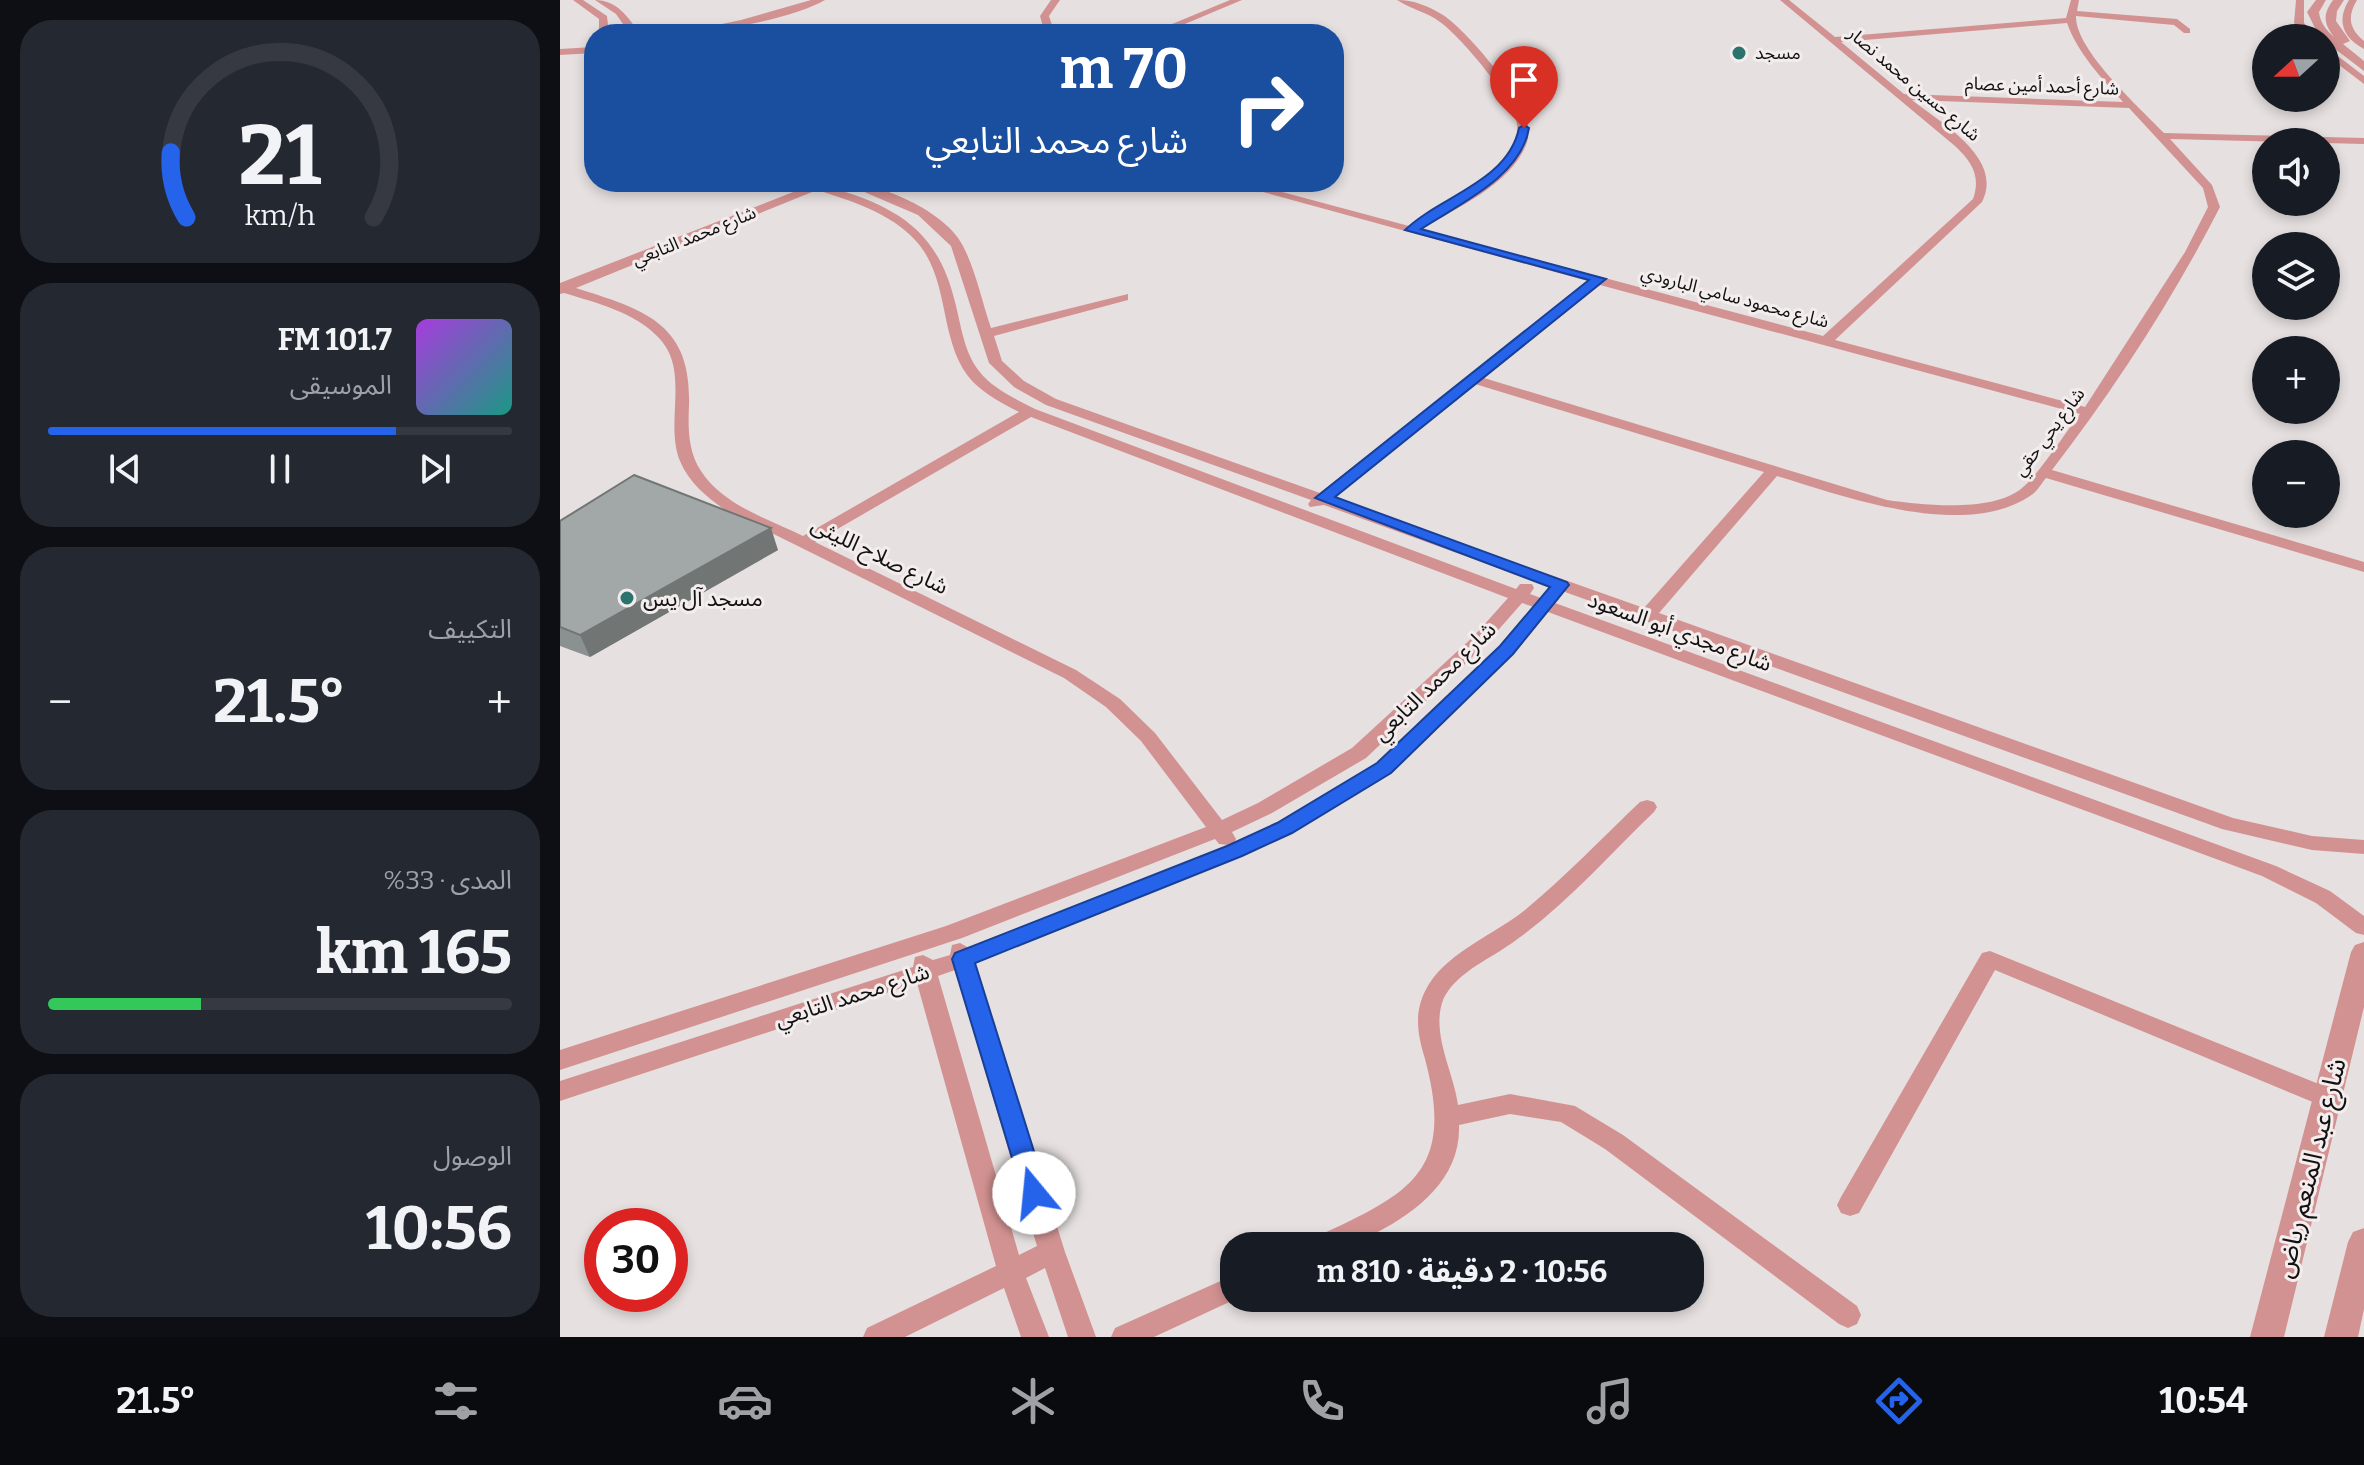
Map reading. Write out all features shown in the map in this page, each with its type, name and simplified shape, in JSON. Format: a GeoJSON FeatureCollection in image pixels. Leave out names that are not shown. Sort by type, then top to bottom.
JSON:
{"type":"FeatureCollection","features":[{"type":"Feature","properties":{"kind":"street"},"geometry":{"type":"LineString","coordinates":[[577,0],[600,13],[603,24]]}},
{"type":"Feature","properties":{"kind":"street"},"geometry":{"type":"LineString","coordinates":[[599,0],[619,12],[628,24]]}},
{"type":"Feature","properties":{"kind":"street"},"geometry":{"type":"LineString","coordinates":[[1045,24],[1045,9],[1056,0]]}},
{"type":"Feature","properties":{"kind":"street"},"geometry":{"type":"LineString","coordinates":[[1178,24],[1238,0]]}},
{"type":"Feature","properties":{"kind":"street"},"geometry":{"type":"LineString","coordinates":[[1401,0],[1430,10],[1459,30],[1520,114],[1524,128],[1521,144],[1512,159],[1480,185],[1411,230]]}},
{"type":"Feature","properties":{"kind":"street","name":"شارع حسين محمد نصار"},"geometry":{"type":"LineString","coordinates":[[1784,0],[1904,97],[1973,157],[1983,172],[1984,186],[1978,200],[1827,340]]}},
{"type":"Feature","properties":{"kind":"street"},"geometry":{"type":"LineString","coordinates":[[2300,0],[2297,13],[2300,24]]}},
{"type":"Feature","properties":{"kind":"street"},"geometry":{"type":"LineString","coordinates":[[2314,15],[2321,0]]}},
{"type":"Feature","properties":{"kind":"street"},"geometry":{"type":"LineString","coordinates":[[2339,0],[2329,14],[2332,28],[2364,56]]}},
{"type":"Feature","properties":{"kind":"street"},"geometry":{"type":"LineString","coordinates":[[2353,0],[2343,17],[2344,26],[2364,46]]}},
{"type":"Feature","properties":{"kind":"street"},"geometry":{"type":"LineString","coordinates":[[736,24],[827,1]]}},
{"type":"Feature","properties":{"kind":"street"},"geometry":{"type":"LineString","coordinates":[[759,24],[827,1]]}},
{"type":"Feature","properties":{"kind":"street"},"geometry":{"type":"LineString","coordinates":[[1835,40],[2072,11],[2174,21],[2183,24],[2187,31]]}},
{"type":"Feature","properties":{"kind":"street","name":"شارع يحي حقي"},"geometry":{"type":"LineString","coordinates":[[1473,379],[1885,504],[1950,511],[2006,502],[2027,492],[2089,412],[2191,252],[2214,207],[2214,197],[2208,187],[2086,52],[2072,11]]}},
{"type":"Feature","properties":{"kind":"street"},"geometry":{"type":"LineString","coordinates":[[2297,13],[2314,15]]}},
{"type":"Feature","properties":{"kind":"street"},"geometry":{"type":"LineString","coordinates":[[2314,15],[2323,34],[2364,67]]}},
{"type":"Feature","properties":{"kind":"street"},"geometry":{"type":"LineString","coordinates":[[560,49],[584,47]]}},
{"type":"Feature","properties":{"kind":"street"},"geometry":{"type":"LineString","coordinates":[[2340,61],[2364,81]]}},
{"type":"Feature","properties":{"kind":"street","name":"شارع أحمد أمين عصام"},"geometry":{"type":"LineString","coordinates":[[1904,97],[2132,105]]}},
{"type":"Feature","properties":{"kind":"street"},"geometry":{"type":"LineString","coordinates":[[2161,136],[2364,141]]}},
{"type":"Feature","properties":{"kind":"street","name":"شارع محمد التابعي"},"geometry":{"type":"LineString","coordinates":[[561,286],[789,192]]}},
{"type":"Feature","properties":{"kind":"street","name":"شارع مجدي أبو السعود"},"geometry":{"type":"LineString","coordinates":[[833,192],[893,217],[921,239],[938,266],[971,370],[995,393],[1030,412],[1519,596],[2178,837],[2296,883],[2323,897],[2364,927]]}},
{"type":"Feature","properties":{"kind":"street","name":"شارع مجدي أبو السعود"},"geometry":{"type":"LineString","coordinates":[[872,192],[916,210],[948,232],[957,245],[996,363],[1019,384],[1051,402],[2189,810],[2270,836],[2364,847]]}},
{"type":"Feature","properties":{"kind":"street","name":"شارع محمود سامي البارودي"},"geometry":{"type":"LineString","coordinates":[[1269,192],[2089,412]]}},
{"type":"Feature","properties":{"kind":"street"},"geometry":{"type":"LineString","coordinates":[[1304,513],[1599,279]]}},
{"type":"Feature","properties":{"kind":"street","name":"شارع صلاح الليثى"},"geometry":{"type":"LineString","coordinates":[[561,286],[629,312],[665,336],[676,351],[682,368],[682,439],[686,458],[695,475],[710,492],[731,507],[1070,674],[1113,703],[1148,737],[1235,851]]}},
{"type":"Feature","properties":{"kind":"street"},"geometry":{"type":"LineString","coordinates":[[985,334],[1123,297]]}},
{"type":"Feature","properties":{"kind":"street"},"geometry":{"type":"LineString","coordinates":[[804,542],[1030,412]]}},
{"type":"Feature","properties":{"kind":"street"},"geometry":{"type":"LineString","coordinates":[[1648,615],[1773,471]]}},
{"type":"Feature","properties":{"kind":"street"},"geometry":{"type":"LineString","coordinates":[[2044,472],[2364,567]]}},
{"type":"Feature","properties":{"kind":"street","name":"شارع محمد التابعي"},"geometry":{"type":"LineString","coordinates":[[560,1060],[918,945],[1219,830],[1265,808],[1359,753],[1430,689],[1535,577]]}},
{"type":"Feature","properties":{"kind":"street","name":"شارع محمد التابعي"},"geometry":{"type":"LineString","coordinates":[[560,1091],[963,959],[1235,851],[1285,828],[1384,768],[1477,680],[1561,585]]}},
{"type":"Feature","properties":{"kind":"street"},"geometry":{"type":"LineString","coordinates":[[1353,1232],[1390,1215],[1420,1191],[1442,1162],[1450,1117],[1428,1030],[1432,998],[1453,971],[1517,929],[1647,807]]}},
{"type":"Feature","properties":{"kind":"street"},"geometry":{"type":"LineString","coordinates":[[2178,837],[2189,810]]}},
{"type":"Feature","properties":{"kind":"street"},"geometry":{"type":"LineString","coordinates":[[954,932],[1052,1252],[1082,1337]]}},
{"type":"Feature","properties":{"kind":"street"},"geometry":{"type":"LineString","coordinates":[[918,945],[1011,1272],[1035,1337]]}},
{"type":"Feature","properties":{"kind":"street","name":"شارع عبد المنعم رياض"},"geometry":{"type":"LineString","coordinates":[[2267,1337],[2364,952]]}},
{"type":"Feature","properties":{"kind":"street"},"geometry":{"type":"LineString","coordinates":[[1850,1205],[1990,959],[2328,1098]]}},
{"type":"Feature","properties":{"kind":"street"},"geometry":{"type":"LineString","coordinates":[[1450,1117],[1510,1104],[1566,1113],[1614,1142],[1848,1315]]}},
{"type":"Feature","properties":{"kind":"street"},"geometry":{"type":"LineString","coordinates":[[2341,1337],[2364,1242]]}},
{"type":"Feature","properties":{"kind":"street"},"geometry":{"type":"LineString","coordinates":[[877,1337],[1052,1252]]}},
{"type":"Feature","properties":{"kind":"street"},"geometry":{"type":"LineString","coordinates":[[1125,1337],[1220,1293]]}},
{"type":"Feature","properties":{"kind":"building","name":"مسجد آل يس"},"geometry":{"type":"Polygon","coordinates":[[[634,475],[771,528],[580,635],[560,627],[560,521],[634,475]]]}},
{"type":"Feature","properties":{"kind":"place","name":"مسجد"},"geometry":{"type":"Point","coordinates":[1739,53]}},
{"type":"Feature","properties":{"kind":"place","name":"مسجد آل يس"},"geometry":{"type":"Point","coordinates":[627,598]}},
{"type":"Feature","properties":{"kind":"route"},"geometry":{"type":"LineString","coordinates":[[1034,1193],[963,959],[1235,851],[1285,828],[1384,768],[1507,650],[1561,585],[1323,498],[1599,279],[1411,230],[1480,185],[1512,159],[1521,144],[1524,128]]}}]}
